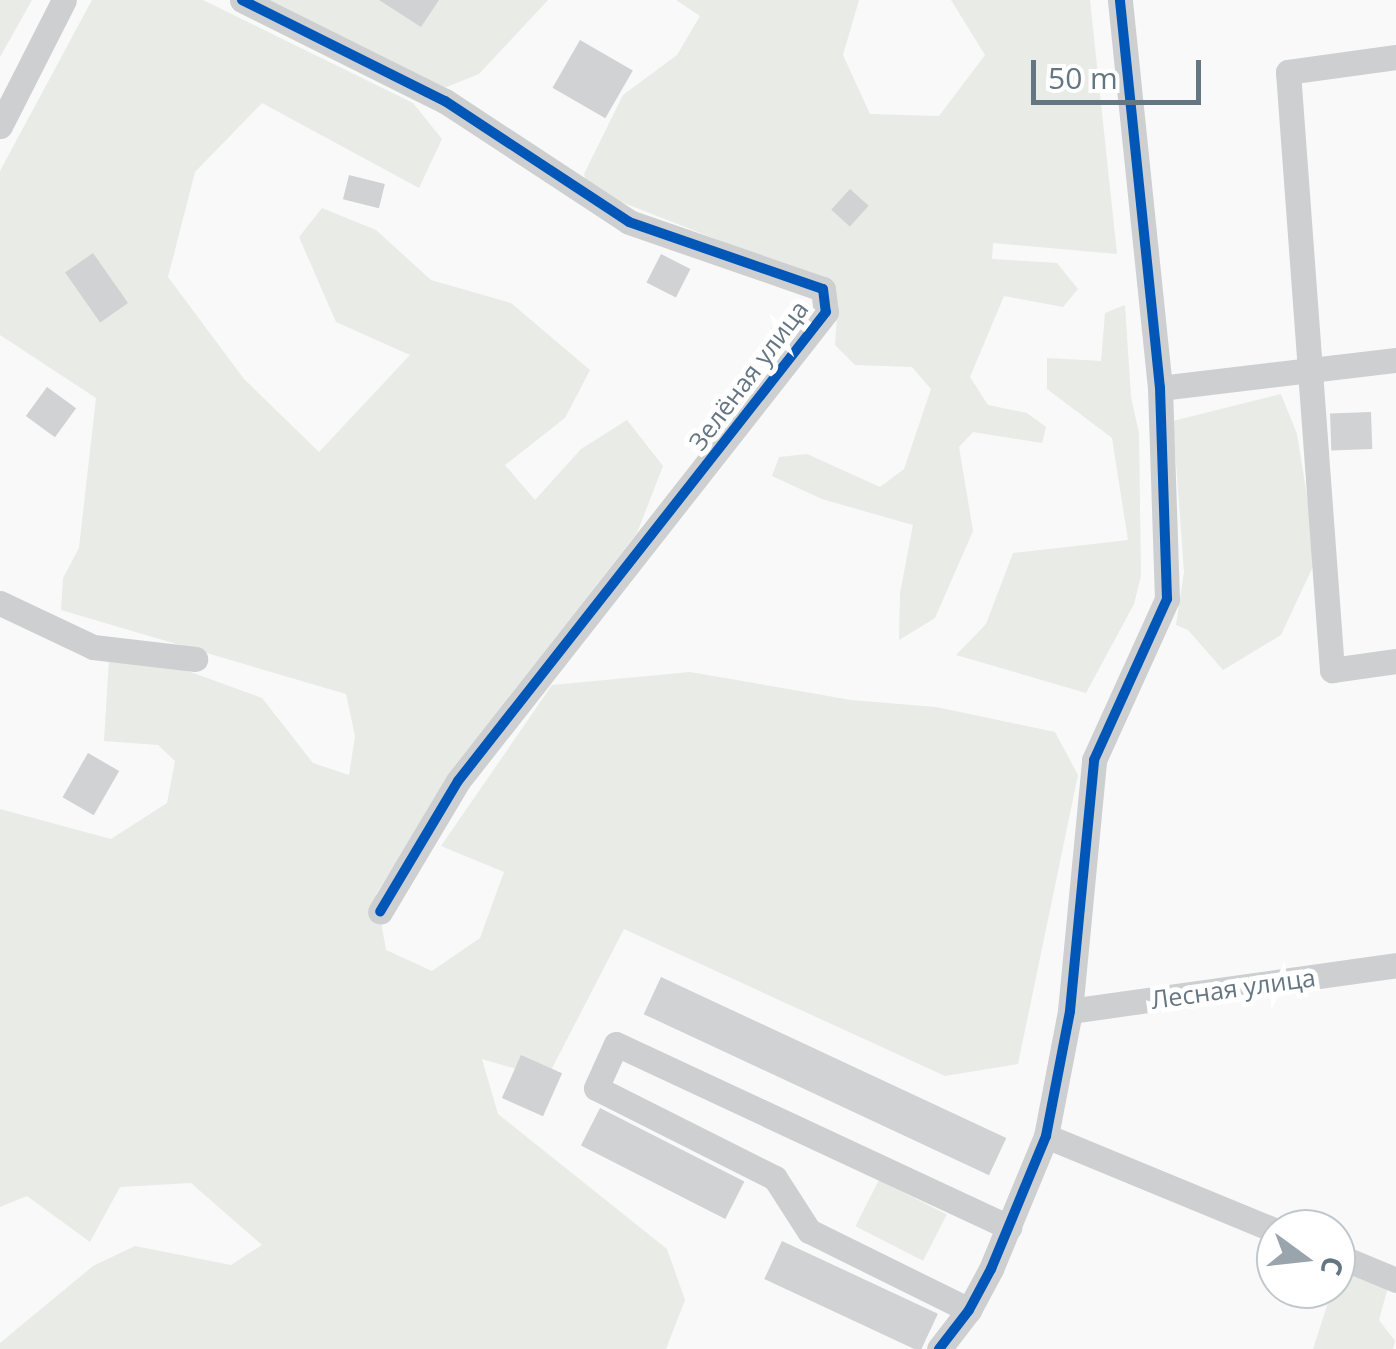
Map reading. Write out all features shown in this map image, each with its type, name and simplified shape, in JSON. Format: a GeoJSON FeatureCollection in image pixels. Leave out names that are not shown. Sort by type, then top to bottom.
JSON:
{"type":"FeatureCollection","features":[{"type":"Feature","properties":{"kind":"street"},"geometry":{"type":"LineString","coordinates":[[0,126],[64,0]]}},
{"type":"Feature","properties":{"kind":"street","name":"Зелёная улица"},"geometry":{"type":"LineString","coordinates":[[242,0],[444,101],[629,222],[823,289],[826,312],[458,781],[380,912]]}},
{"type":"Feature","properties":{"kind":"street"},"geometry":{"type":"LineString","coordinates":[[939,1349],[969,1310],[1010,1227],[1046,1136],[1070,1011],[1094,760],[1167,599],[1160,388],[1120,0]]}},
{"type":"Feature","properties":{"kind":"street"},"geometry":{"type":"LineString","coordinates":[[1396,58],[1288,72],[1332,670],[1396,661]]}},
{"type":"Feature","properties":{"kind":"street"},"geometry":{"type":"LineString","coordinates":[[1160,388],[1396,360]]}},
{"type":"Feature","properties":{"kind":"street"},"geometry":{"type":"LineString","coordinates":[[0,603],[92,647],[196,660]]}},
{"type":"Feature","properties":{"kind":"street","name":"Лесная улица"},"geometry":{"type":"LineString","coordinates":[[1070,1011],[1396,965]]}},
{"type":"Feature","properties":{"kind":"street"},"geometry":{"type":"LineString","coordinates":[[969,1310],[809,1231],[775,1178],[596,1088],[616,1044],[1010,1227]]}},
{"type":"Feature","properties":{"kind":"street"},"geometry":{"type":"LineString","coordinates":[[1046,1136],[1256,1223]]}},
{"type":"Feature","properties":{"kind":"street"},"geometry":{"type":"LineString","coordinates":[[1356,1264],[1396,1280]]}},
{"type":"Feature","properties":{"kind":"shaded area"},"geometry":{"type":"Polygon","coordinates":[[[0,0],[32,0],[0,57],[0,0]]]}},
{"type":"Feature","properties":{"kind":"shaded area"},"geometry":{"type":"Polygon","coordinates":[[[92,0],[203,0],[413,103],[442,139],[419,188],[262,103],[195,172],[168,277],[244,379],[319,452],[410,355],[336,322],[299,237],[322,208],[376,230],[431,280],[511,303],[590,370],[565,418],[505,465],[535,500],[581,449],[627,420],[663,466],[637,533],[468,750],[376,894],[386,950],[432,971],[480,938],[504,872],[441,846],[552,685],[690,672],[851,700],[936,707],[1055,732],[1078,775],[1018,1064],[945,1076],[624,929],[547,1078],[482,1059],[498,1114],[667,1249],[685,1300],[666,1349],[0,1349],[0,1343],[93,1266],[135,1246],[231,1265],[262,1245],[191,1183],[120,1187],[90,1242],[27,1196],[0,1207],[0,809],[111,839],[167,803],[175,761],[158,745],[104,741],[109,659],[185,670],[262,698],[313,763],[349,775],[355,736],[346,694],[61,610],[63,578],[79,548],[96,398],[0,335],[0,171],[92,0]]]}},
{"type":"Feature","properties":{"kind":"shaded area"},"geometry":{"type":"Polygon","coordinates":[[[266,0],[548,0],[479,74],[444,88],[266,0]]]}},
{"type":"Feature","properties":{"kind":"shaded area"},"geometry":{"type":"Polygon","coordinates":[[[676,0],[859,0],[843,55],[870,114],[939,116],[985,55],[951,0],[1090,0],[1117,254],[993,243],[992,259],[1057,263],[1078,289],[1063,307],[1004,296],[970,377],[988,405],[1027,413],[1046,427],[1042,443],[973,432],[959,447],[973,531],[935,618],[899,640],[900,593],[913,525],[822,499],[772,476],[779,457],[807,454],[880,487],[904,469],[931,389],[912,367],[855,365],[835,345],[837,316],[831,284],[588,189],[584,174],[623,95],[677,55],[700,16],[676,0]]]}},
{"type":"Feature","properties":{"kind":"shaded area"},"geometry":{"type":"Polygon","coordinates":[[[1125,305],[1131,397],[1139,433],[1141,576],[1134,604],[1086,693],[956,655],[986,624],[1013,553],[1128,540],[1112,438],[1047,389],[1047,358],[1101,361],[1105,313],[1125,305]]]}},
{"type":"Feature","properties":{"kind":"shaded area"},"geometry":{"type":"Polygon","coordinates":[[[1281,394],[1297,434],[1317,558],[1281,635],[1223,670],[1188,630],[1176,625],[1184,572],[1173,421],[1281,394]]]}},
{"type":"Feature","properties":{"kind":"shaded area"},"geometry":{"type":"Polygon","coordinates":[[[879,1180],[947,1215],[923,1261],[855,1226],[879,1180]]]}},
{"type":"Feature","properties":{"kind":"shaded area"},"geometry":{"type":"Polygon","coordinates":[[[1356,1271],[1388,1287],[1379,1320],[1395,1341],[1393,1349],[1313,1349],[1326,1309],[1356,1309],[1356,1271]]]}},
{"type":"Feature","properties":{"kind":"building"},"geometry":{"type":"Polygon","coordinates":[[[379,0],[439,0],[421,27],[379,0]]]}},
{"type":"Feature","properties":{"kind":"building"},"geometry":{"type":"Polygon","coordinates":[[[580,40],[633,70],[605,118],[552,88],[580,40]]]}},
{"type":"Feature","properties":{"kind":"building"},"geometry":{"type":"Polygon","coordinates":[[[349,175],[385,184],[379,208],[343,199],[349,175]]]}},
{"type":"Feature","properties":{"kind":"building"},"geometry":{"type":"Polygon","coordinates":[[[850,189],[869,206],[850,227],[831,210],[850,189]]]}},
{"type":"Feature","properties":{"kind":"building"},"geometry":{"type":"Polygon","coordinates":[[[93,253],[128,303],[100,322],[65,273],[93,253]]]}},
{"type":"Feature","properties":{"kind":"building"},"geometry":{"type":"Polygon","coordinates":[[[661,254],[690,269],[676,297],[646,283],[661,254]]]}},
{"type":"Feature","properties":{"kind":"building"},"geometry":{"type":"Polygon","coordinates":[[[47,387],[76,408],[55,437],[26,416],[47,387]]]}},
{"type":"Feature","properties":{"kind":"building"},"geometry":{"type":"Polygon","coordinates":[[[1371,412],[1372,449],[1331,450],[1330,413],[1371,412]]]}},
{"type":"Feature","properties":{"kind":"building"},"geometry":{"type":"Polygon","coordinates":[[[88,753],[119,771],[94,815],[62,797],[88,753]]]}},
{"type":"Feature","properties":{"kind":"building"},"geometry":{"type":"Polygon","coordinates":[[[661,977],[1006,1138],[989,1175],[644,1014],[661,977]]]}},
{"type":"Feature","properties":{"kind":"building"},"geometry":{"type":"Polygon","coordinates":[[[521,1055],[562,1073],[543,1116],[502,1098],[521,1055]]]}},
{"type":"Feature","properties":{"kind":"building"},"geometry":{"type":"Polygon","coordinates":[[[600,1108],[744,1182],[725,1219],[581,1145],[600,1108]]]}},
{"type":"Feature","properties":{"kind":"building"},"geometry":{"type":"Polygon","coordinates":[[[782,1241],[938,1314],[921,1349],[914,1349],[764,1279],[782,1241]]]}},
{"type":"Feature","properties":{"kind":"cycle path"},"geometry":{"type":"LineString","coordinates":[[242,0],[445,101],[629,222],[823,289],[826,312],[458,781],[380,912]]}},
{"type":"Feature","properties":{"kind":"cycle path"},"geometry":{"type":"LineString","coordinates":[[939,1349],[969,1310],[991,1269],[1046,1136],[1070,1011],[1094,760],[1167,599],[1160,388],[1120,0]]}}]}
